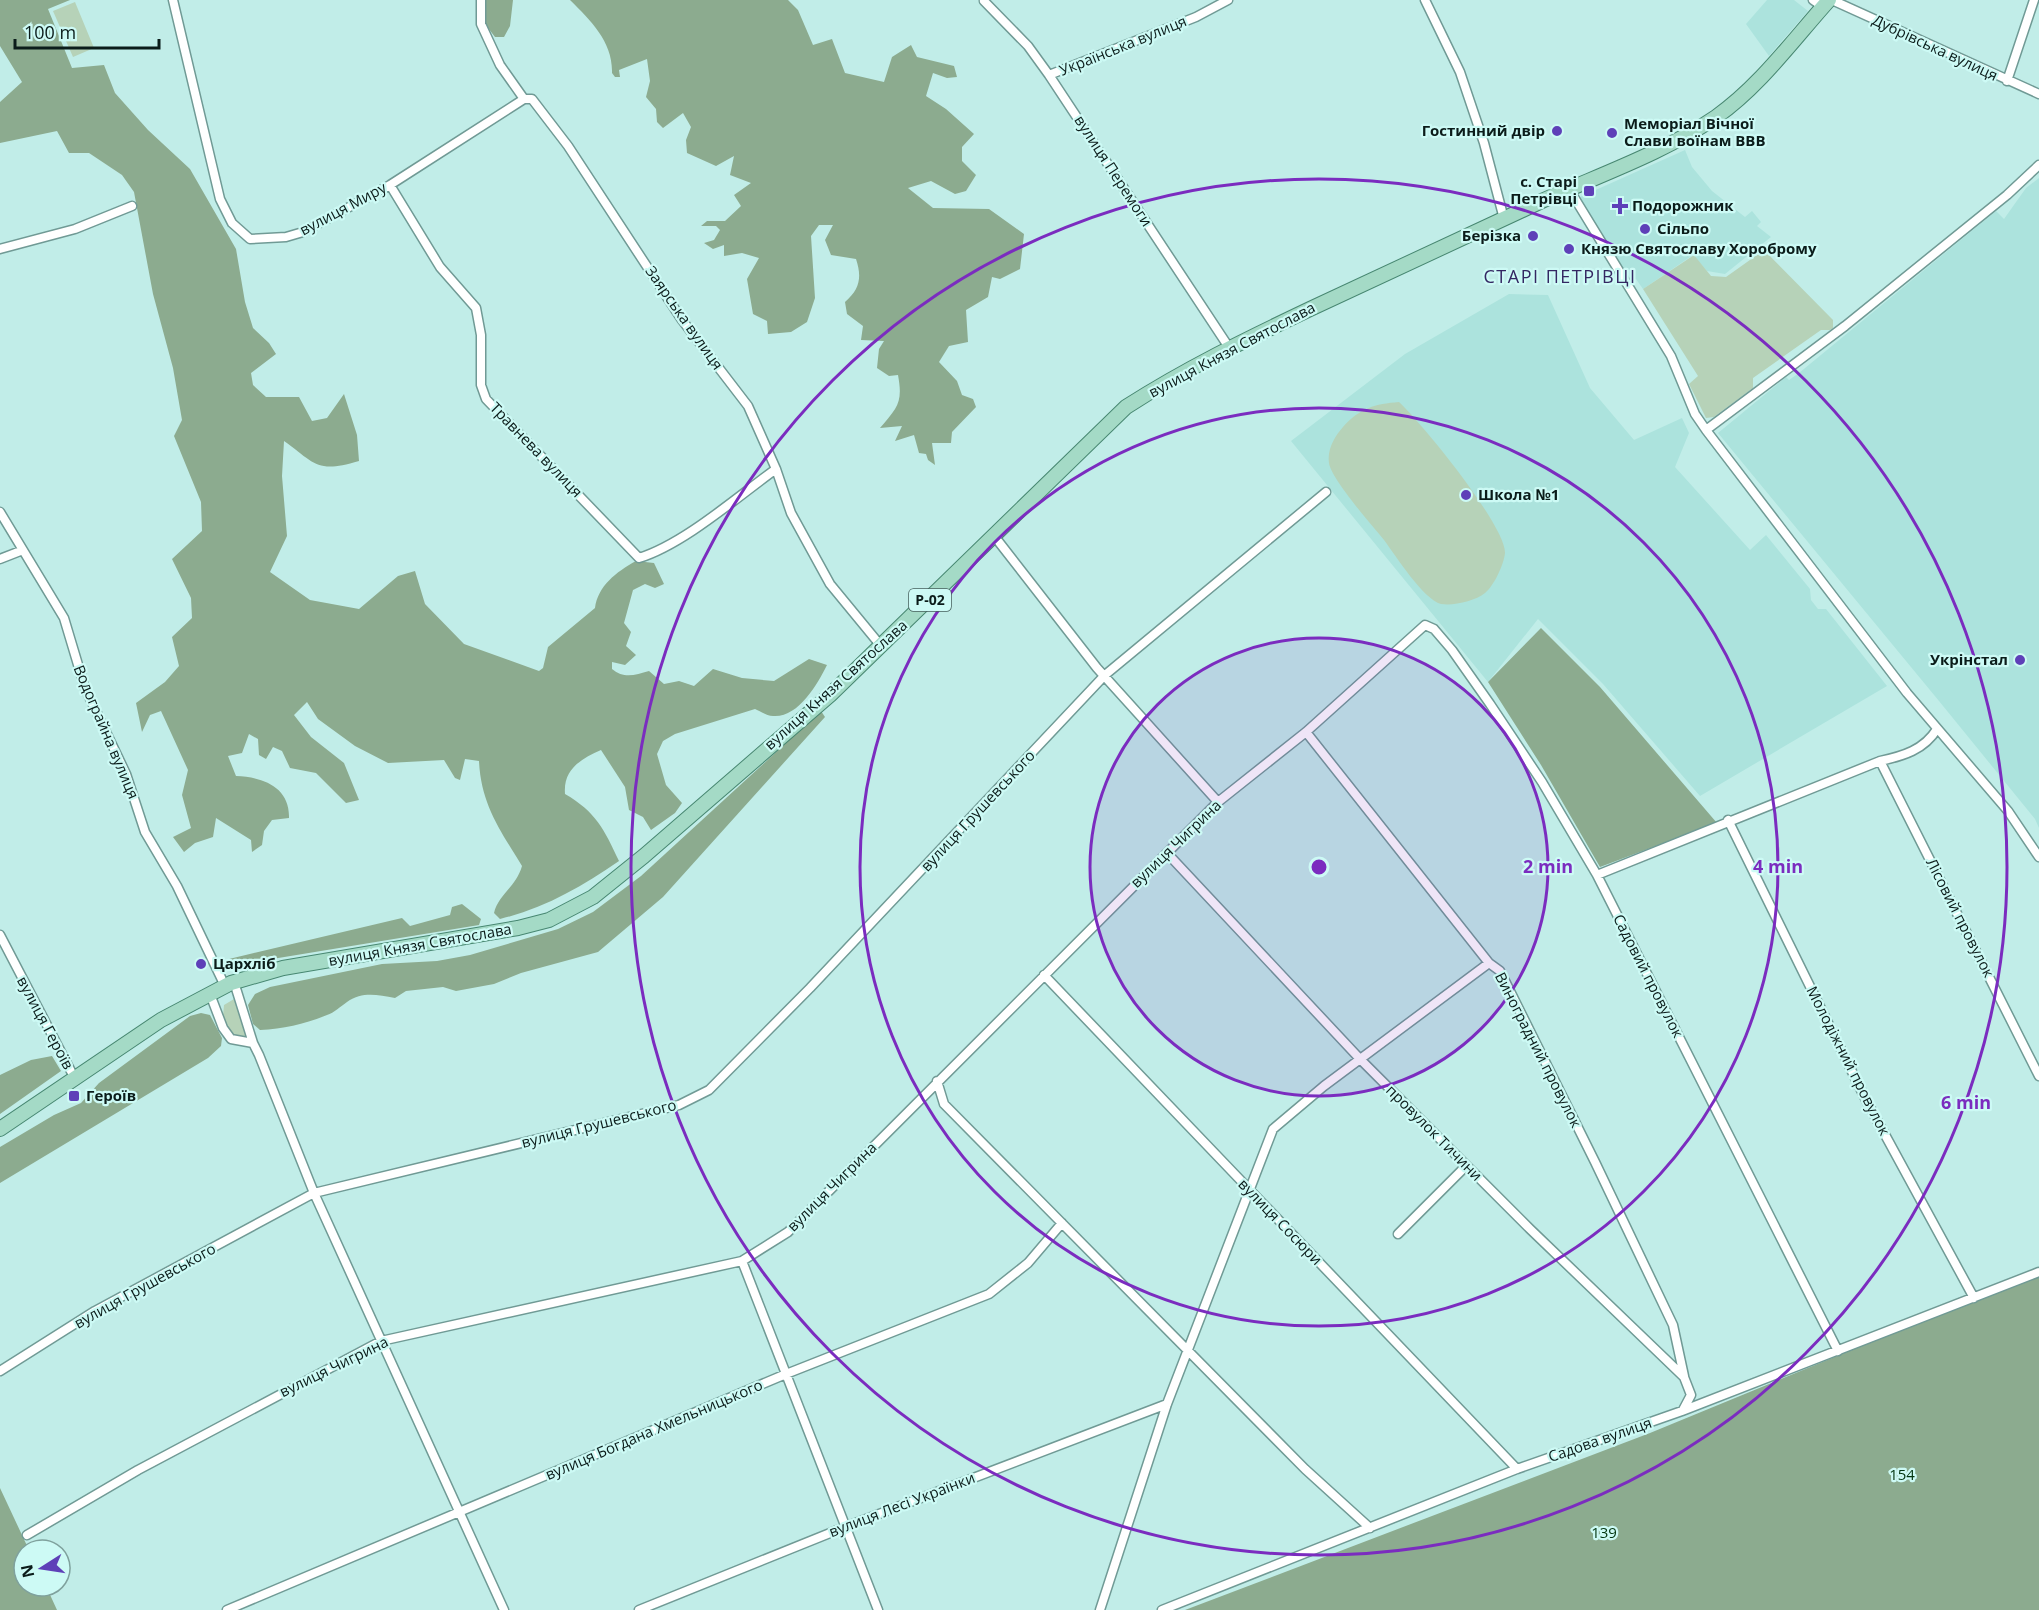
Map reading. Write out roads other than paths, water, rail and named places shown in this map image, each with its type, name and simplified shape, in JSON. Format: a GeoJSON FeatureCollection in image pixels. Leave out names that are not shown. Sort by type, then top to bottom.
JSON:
{"type":"FeatureCollection","features":[{"type":"Feature","properties":{"kind":"main road","name":"вулиця Князя Святослава"},"geometry":{"type":"LineString","coordinates":[[0,1129],[161,1020],[230,984],[283,968],[549,920],[593,897],[644,856],[830,695],[995,537],[1126,407],[1170,379],[1230,349],[1449,242],[1652,153],[1717,116],[1758,81],[1824,2]]}},
{"type":"Feature","properties":{"kind":"street","name":"вулиця Миру"},"geometry":{"type":"LineString","coordinates":[[173,0],[220,199],[232,223],[250,239],[263,240],[303,232],[390,185],[524,99]]}},
{"type":"Feature","properties":{"kind":"street","name":"Заярська вулиця"},"geometry":{"type":"LineString","coordinates":[[481,0],[481,24],[500,65],[524,99],[532,99],[568,146],[682,320],[748,406],[776,469],[791,513],[830,584],[881,646]]}},
{"type":"Feature","properties":{"kind":"street","name":"Українська вулиця"},"geometry":{"type":"LineString","coordinates":[[1049,75],[1196,17],[1228,0]]}},
{"type":"Feature","properties":{"kind":"street"},"geometry":{"type":"LineString","coordinates":[[1425,0],[1460,72],[1484,143],[1504,219]]}},
{"type":"Feature","properties":{"kind":"street"},"geometry":{"type":"LineString","coordinates":[[2007,81],[2034,0]]}},
{"type":"Feature","properties":{"kind":"street","name":"вулиця Перемоги"},"geometry":{"type":"LineString","coordinates":[[984,1],[1028,46],[1049,75],[1230,349]]}},
{"type":"Feature","properties":{"kind":"street","name":"Дубрівська вулиця"},"geometry":{"type":"LineString","coordinates":[[1824,2],[2039,94]]}},
{"type":"Feature","properties":{"kind":"street"},"geometry":{"type":"LineString","coordinates":[[1706,430],[1845,326],[2007,195],[2039,165]]}},
{"type":"Feature","properties":{"kind":"street","name":"Травнева вулиця"},"geometry":{"type":"LineString","coordinates":[[390,185],[440,267],[476,308],[481,335],[481,385],[486,399],[639,558],[656,553],[683,536],[776,469]]}},
{"type":"Feature","properties":{"kind":"street"},"geometry":{"type":"LineString","coordinates":[[1569,189],[1671,356],[1695,414],[1706,430],[1937,729],[2008,811],[2039,857]]}},
{"type":"Feature","properties":{"kind":"street"},"geometry":{"type":"LineString","coordinates":[[0,249],[75,229],[132,206]]}},
{"type":"Feature","properties":{"kind":"street","name":"вулиця Грушевського"},"geometry":{"type":"LineString","coordinates":[[0,1371],[95,1311],[314,1193],[679,1105],[709,1090],[810,988],[1105,675],[1326,492]]}},
{"type":"Feature","properties":{"kind":"street","name":"Водограйна вулиця"},"geometry":{"type":"LineString","coordinates":[[0,512],[64,618],[85,688],[126,774],[145,832],[230,984],[314,1193],[504,1610]]}},
{"type":"Feature","properties":{"kind":"street"},"geometry":{"type":"LineString","coordinates":[[995,537],[1097,668],[1218,802]]}},
{"type":"Feature","properties":{"kind":"street"},"geometry":{"type":"LineString","coordinates":[[0,559],[23,550]]}},
{"type":"Feature","properties":{"kind":"street","name":"вулиця Чигрина"},"geometry":{"type":"LineString","coordinates":[[27,1535],[138,1470],[381,1341],[742,1261],[788,1232],[1218,802],[1306,732],[1425,625]]}},
{"type":"Feature","properties":{"kind":"street","name":"Садовий провулок"},"geometry":{"type":"LineString","coordinates":[[1425,625],[1434,629],[1478,686],[1542,782],[1597,875],[1838,1351]]}},
{"type":"Feature","properties":{"kind":"street"},"geometry":{"type":"LineString","coordinates":[[1597,875],[1728,820],[1880,761],[1901,756],[1925,745],[1937,729]]}},
{"type":"Feature","properties":{"kind":"street","name":"Виноградний провулок"},"geometry":{"type":"LineString","coordinates":[[1306,732],[1490,963],[1500,971],[1673,1325],[1684,1377]]}},
{"type":"Feature","properties":{"kind":"street","name":"Лісовий провулок"},"geometry":{"type":"LineString","coordinates":[[1880,761],[2039,1076]]}},
{"type":"Feature","properties":{"kind":"street","name":"Молодіжний провулок"},"geometry":{"type":"LineString","coordinates":[[1728,820],[1865,1098],[1974,1298]]}},
{"type":"Feature","properties":{"kind":"street","name":"провулок Тичини"},"geometry":{"type":"LineString","coordinates":[[1167,853],[1360,1059],[1684,1377]]}},
{"type":"Feature","properties":{"kind":"street","name":"вулиця Героїв"},"geometry":{"type":"LineString","coordinates":[[0,934],[75,1079]]}},
{"type":"Feature","properties":{"kind":"street"},"geometry":{"type":"LineString","coordinates":[[1100,1610],[1167,1404],[1273,1129],[1360,1059],[1490,963]]}},
{"type":"Feature","properties":{"kind":"street","name":"вулиця Сосюри"},"geometry":{"type":"LineString","coordinates":[[1044,975],[1517,1469]]}},
{"type":"Feature","properties":{"kind":"street"},"geometry":{"type":"LineString","coordinates":[[210,994],[223,1028],[231,1040],[253,1043]]}},
{"type":"Feature","properties":{"kind":"street"},"geometry":{"type":"LineString","coordinates":[[937,1081],[944,1104],[1312,1475],[1370,1528]]}},
{"type":"Feature","properties":{"kind":"street"},"geometry":{"type":"LineString","coordinates":[[1398,1234],[1467,1166]]}},
{"type":"Feature","properties":{"kind":"street","name":"вулиця Богдана Хмельницького"},"geometry":{"type":"LineString","coordinates":[[227,1610],[786,1374],[989,1294],[1028,1263],[1062,1223]]}},
{"type":"Feature","properties":{"kind":"street"},"geometry":{"type":"LineString","coordinates":[[742,1261],[878,1610]]}},
{"type":"Feature","properties":{"kind":"street","name":"Садова вулиця"},"geometry":{"type":"LineString","coordinates":[[1162,1610],[1517,1469],[1682,1411],[2039,1272]]}},
{"type":"Feature","properties":{"kind":"street"},"geometry":{"type":"LineString","coordinates":[[1682,1411],[1691,1395],[1684,1377]]}},
{"type":"Feature","properties":{"kind":"street","name":"вулиця Лесі Українки"},"geometry":{"type":"LineString","coordinates":[[639,1610],[845,1527],[1167,1404]]}},
{"type":"Feature","properties":{"kind":"place","name":"Гостинний двір"},"geometry":{"type":"Point","coordinates":[1557,131]}},
{"type":"Feature","properties":{"kind":"place","name":"Меморіал Вічної Слави воїнам ВВВ"},"geometry":{"type":"Point","coordinates":[1612,133]}},
{"type":"Feature","properties":{"kind":"place","name":"с. Старі Петрівці"},"geometry":{"type":"Point","coordinates":[1589,191]}},
{"type":"Feature","properties":{"kind":"place","name":"Подорожник"},"geometry":{"type":"Point","coordinates":[1620,206]}},
{"type":"Feature","properties":{"kind":"place","name":"Сільпо"},"geometry":{"type":"Point","coordinates":[1645,229]}},
{"type":"Feature","properties":{"kind":"place","name":"Берізка"},"geometry":{"type":"Point","coordinates":[1533,236]}},
{"type":"Feature","properties":{"kind":"place","name":"Князю Святославу Хороброму"},"geometry":{"type":"Point","coordinates":[1569,249]}},
{"type":"Feature","properties":{"kind":"place","name":"Школа №1"},"geometry":{"type":"Point","coordinates":[1466,495]}},
{"type":"Feature","properties":{"kind":"place","name":"Укрінстал"},"geometry":{"type":"Point","coordinates":[2020,660]}},
{"type":"Feature","properties":{"kind":"place","name":"Цархліб"},"geometry":{"type":"Point","coordinates":[201,964]}},
{"type":"Feature","properties":{"kind":"place","name":"Героїв"},"geometry":{"type":"Point","coordinates":[74,1096]}},
{"type":"Feature","properties":{"kind":"district","name":"СТАРІ ПЕТРІВЦІ"},"geometry":{"type":"Point","coordinates":[1560,277]}},
{"type":"Feature","properties":{"kind":"park label","name":"154"},"geometry":{"type":"Point","coordinates":[1902,1475]}},
{"type":"Feature","properties":{"kind":"park label","name":"139"},"geometry":{"type":"Point","coordinates":[1604,1533]}}]}
